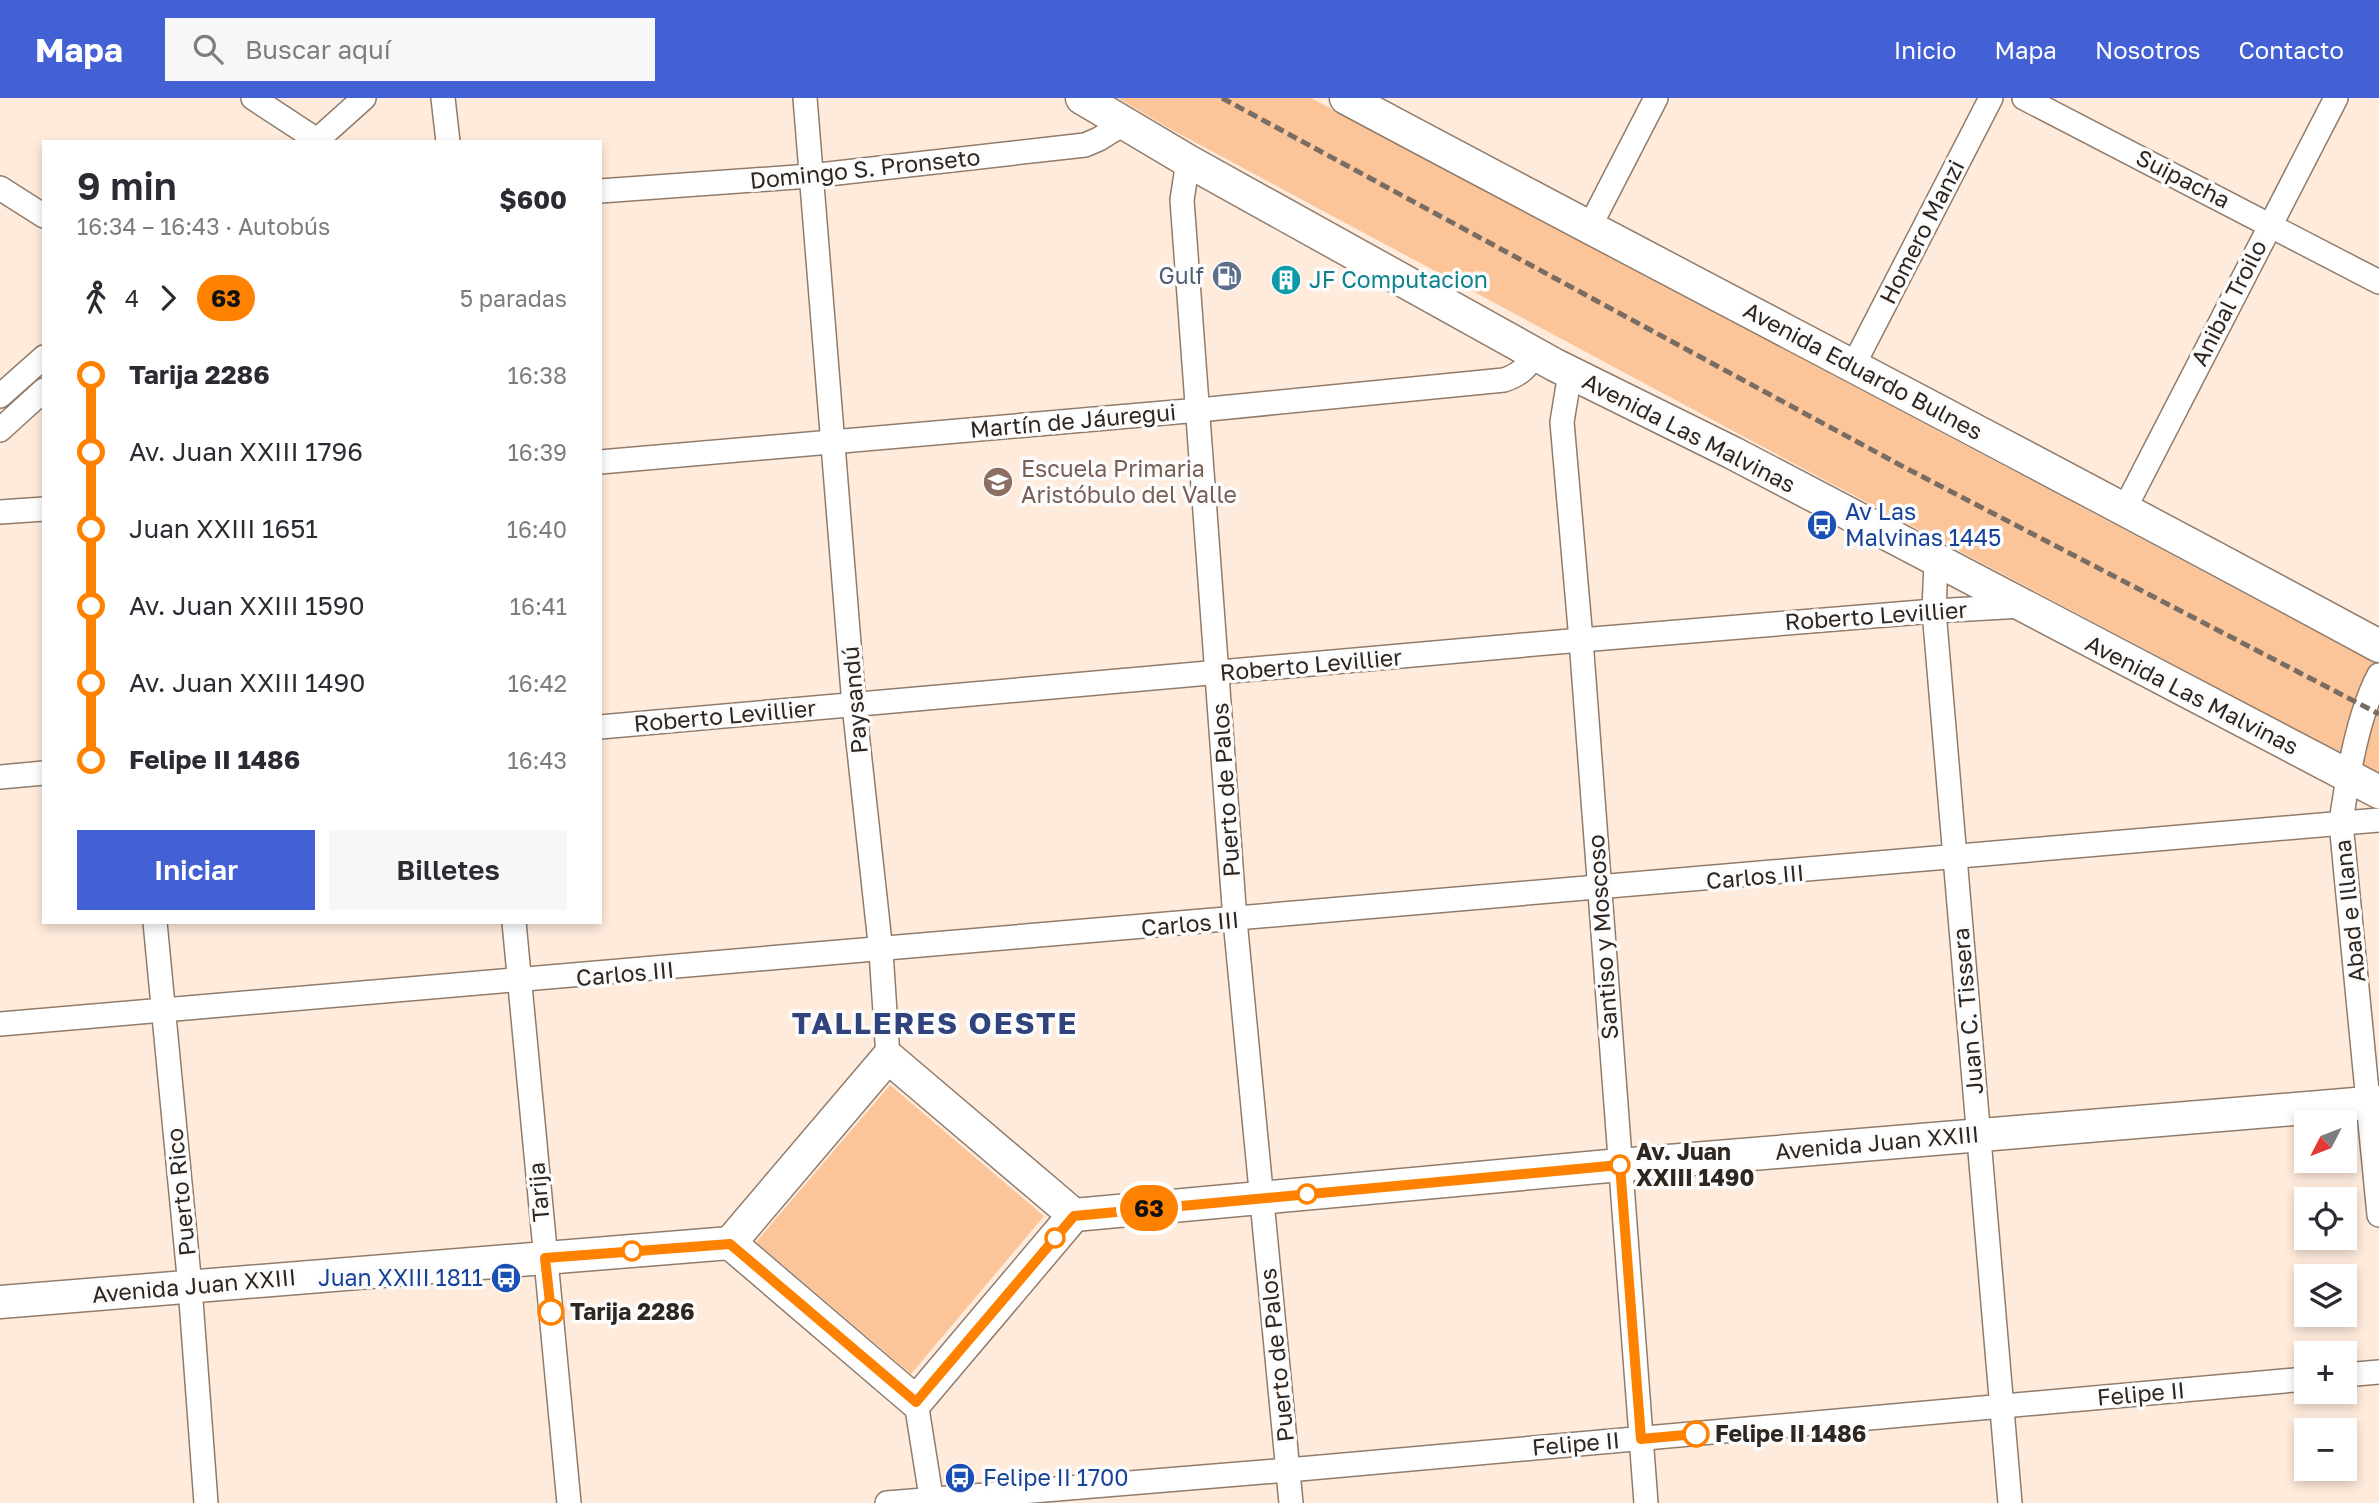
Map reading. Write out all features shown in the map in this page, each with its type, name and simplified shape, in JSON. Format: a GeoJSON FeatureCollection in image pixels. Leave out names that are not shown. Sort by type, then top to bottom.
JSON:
{"type":"FeatureCollection","features":[{"type":"Feature","properties":{"kind":"main road","name":"Avenida Las Malvinas"},"geometry":{"type":"LineString","coordinates":[[1082,98],[1188,161],[1570,373],[1733,453],[2379,792]]}},
{"type":"Feature","properties":{"kind":"main road","name":"Avenida Eduardo Bulnes"},"geometry":{"type":"LineString","coordinates":[[1346,98],[1589,229],[2125,508],[2379,646]]}},
{"type":"Feature","properties":{"kind":"main road"},"geometry":{"type":"LineString","coordinates":[[888,1057],[1074,1216],[916,1402],[730,1244],[888,1057]]}},
{"type":"Feature","properties":{"kind":"main road","name":"Avenida Juan XXIII"},"geometry":{"type":"LineString","coordinates":[[1074,1216],[1620,1165],[2374,1102]]}},
{"type":"Feature","properties":{"kind":"main road","name":"Avenida Juan XXIII"},"geometry":{"type":"LineString","coordinates":[[0,1302],[730,1244]]}},
{"type":"Feature","properties":{"kind":"street"},"geometry":{"type":"LineString","coordinates":[[253,98],[315,140]]}},
{"type":"Feature","properties":{"kind":"street"},"geometry":{"type":"LineString","coordinates":[[317,140],[364,98]]}},
{"type":"Feature","properties":{"kind":"street"},"geometry":{"type":"LineString","coordinates":[[443,98],[448,140]]}},
{"type":"Feature","properties":{"kind":"street","name":"Paysandú"},"geometry":{"type":"LineString","coordinates":[[805,98],[854,705],[881,952],[888,1057]]}},
{"type":"Feature","properties":{"kind":"street"},"geometry":{"type":"LineString","coordinates":[[1589,229],[1656,98]]}},
{"type":"Feature","properties":{"kind":"street","name":"Homero Manzi"},"geometry":{"type":"LineString","coordinates":[[1853,366],[1991,98]]}},
{"type":"Feature","properties":{"kind":"street","name":"Suipacha"},"geometry":{"type":"LineString","coordinates":[[2024,98],[2270,223],[2379,282]]}},
{"type":"Feature","properties":{"kind":"street","name":"Anibal Troilo"},"geometry":{"type":"LineString","coordinates":[[2125,508],[2336,98]]}},
{"type":"Feature","properties":{"kind":"street","name":"Domingo S. Pronseto"},"geometry":{"type":"LineString","coordinates":[[602,191],[810,176],[1084,145],[1100,139],[1123,124]]}},
{"type":"Feature","properties":{"kind":"street","name":"Puerto de Palos"},"geometry":{"type":"LineString","coordinates":[[1188,161],[1182,200],[1236,920],[1291,1503]]}},
{"type":"Feature","properties":{"kind":"street"},"geometry":{"type":"LineString","coordinates":[[0,188],[42,215]]}},
{"type":"Feature","properties":{"kind":"street","name":"Martín de Jáuregui"},"geometry":{"type":"LineString","coordinates":[[602,462],[1199,410],[1504,380],[1527,367],[1535,354]]}},
{"type":"Feature","properties":{"kind":"street"},"geometry":{"type":"LineString","coordinates":[[0,396],[42,359]]}},
{"type":"Feature","properties":{"kind":"street","name":"Santiso y Moscoso"},"geometry":{"type":"LineString","coordinates":[[1570,373],[1562,422],[1646,1503]]}},
{"type":"Feature","properties":{"kind":"street"},"geometry":{"type":"LineString","coordinates":[[0,430],[42,392]]}},
{"type":"Feature","properties":{"kind":"street"},"geometry":{"type":"LineString","coordinates":[[0,512],[42,509]]}},
{"type":"Feature","properties":{"kind":"street","name":"Juan C. Tissera"},"geometry":{"type":"LineString","coordinates":[[1936,561],[1934,611],[2010,1503]]}},
{"type":"Feature","properties":{"kind":"street","name":"Roberto Levillier"},"geometry":{"type":"LineString","coordinates":[[602,727],[1581,640],[2022,606]]}},
{"type":"Feature","properties":{"kind":"street","name":"Abad e Illana"},"geometry":{"type":"LineString","coordinates":[[2379,675],[2366,708],[2347,775],[2341,823],[2374,1102],[2379,1215]]}},
{"type":"Feature","properties":{"kind":"street"},"geometry":{"type":"LineString","coordinates":[[0,777],[42,773]]}},
{"type":"Feature","properties":{"kind":"street","name":"Carlos III"},"geometry":{"type":"LineString","coordinates":[[0,1024],[520,983],[1955,860],[2379,820]]}},
{"type":"Feature","properties":{"kind":"street","name":"Puerto Rico"},"geometry":{"type":"LineString","coordinates":[[156,924],[190,1287],[206,1503]]}},
{"type":"Feature","properties":{"kind":"street","name":"Tarija"},"geometry":{"type":"LineString","coordinates":[[514,924],[569,1503]]}},
{"type":"Feature","properties":{"kind":"street"},"geometry":{"type":"LineString","coordinates":[[2357,1374],[2379,1372]]}},
{"type":"Feature","properties":{"kind":"street","name":"Felipe II"},"geometry":{"type":"LineString","coordinates":[[887,1503],[1289,1470],[2294,1379]]}},
{"type":"Feature","properties":{"kind":"street"},"geometry":{"type":"LineString","coordinates":[[916,1402],[932,1501]]}},
{"type":"Feature","properties":{"kind":"shaded area"},"geometry":{"type":"Polygon","coordinates":[[[1118,98],[1311,98],[2379,665],[2379,773],[1821,478],[1174,131],[1118,98]]]}},
{"type":"Feature","properties":{"kind":"shaded area"},"geometry":{"type":"Polygon","coordinates":[[[890,1085],[1044,1216],[911,1374],[756,1242],[890,1085]]]}},
{"type":"Feature","properties":{"kind":"railway"},"geometry":{"type":"LineString","coordinates":[[1222,98],[1900,465],[2379,714]]}},
{"type":"Feature","properties":{"kind":"bus line","name":"63"},"geometry":{"type":"LineString","coordinates":[[551,1312],[545,1258],[730,1244],[916,1402],[1074,1216],[1620,1165],[1641,1439],[1696,1434]]}},
{"type":"Feature","properties":{"kind":"place","name":"Gulf"},"geometry":{"type":"Point","coordinates":[1227,276]}},
{"type":"Feature","properties":{"kind":"place","name":"JF Computacion"},"geometry":{"type":"Point","coordinates":[1286,280]}},
{"type":"Feature","properties":{"kind":"place","name":"Escuela Primaria Aristóbulo del Valle"},"geometry":{"type":"Point","coordinates":[998,482]}},
{"type":"Feature","properties":{"kind":"place","name":"Av Las Malvinas 1445"},"geometry":{"type":"Point","coordinates":[1822,525]}},
{"type":"Feature","properties":{"kind":"place","name":"Av. Juan XXIII 1490"},"geometry":{"type":"Point","coordinates":[1620,1165]}},
{"type":"Feature","properties":{"kind":"place","name":"Juan XXIII 1811"},"geometry":{"type":"Point","coordinates":[506,1278]}},
{"type":"Feature","properties":{"kind":"place","name":"Tarija 2286"},"geometry":{"type":"Point","coordinates":[551,1312]}},
{"type":"Feature","properties":{"kind":"place","name":"Felipe II 1486"},"geometry":{"type":"Point","coordinates":[1696,1434]}},
{"type":"Feature","properties":{"kind":"place","name":"Felipe II 1700"},"geometry":{"type":"Point","coordinates":[960,1478]}},
{"type":"Feature","properties":{"kind":"district","name":"TALLERES OESTE"},"geometry":{"type":"Point","coordinates":[935,1024]}}]}
